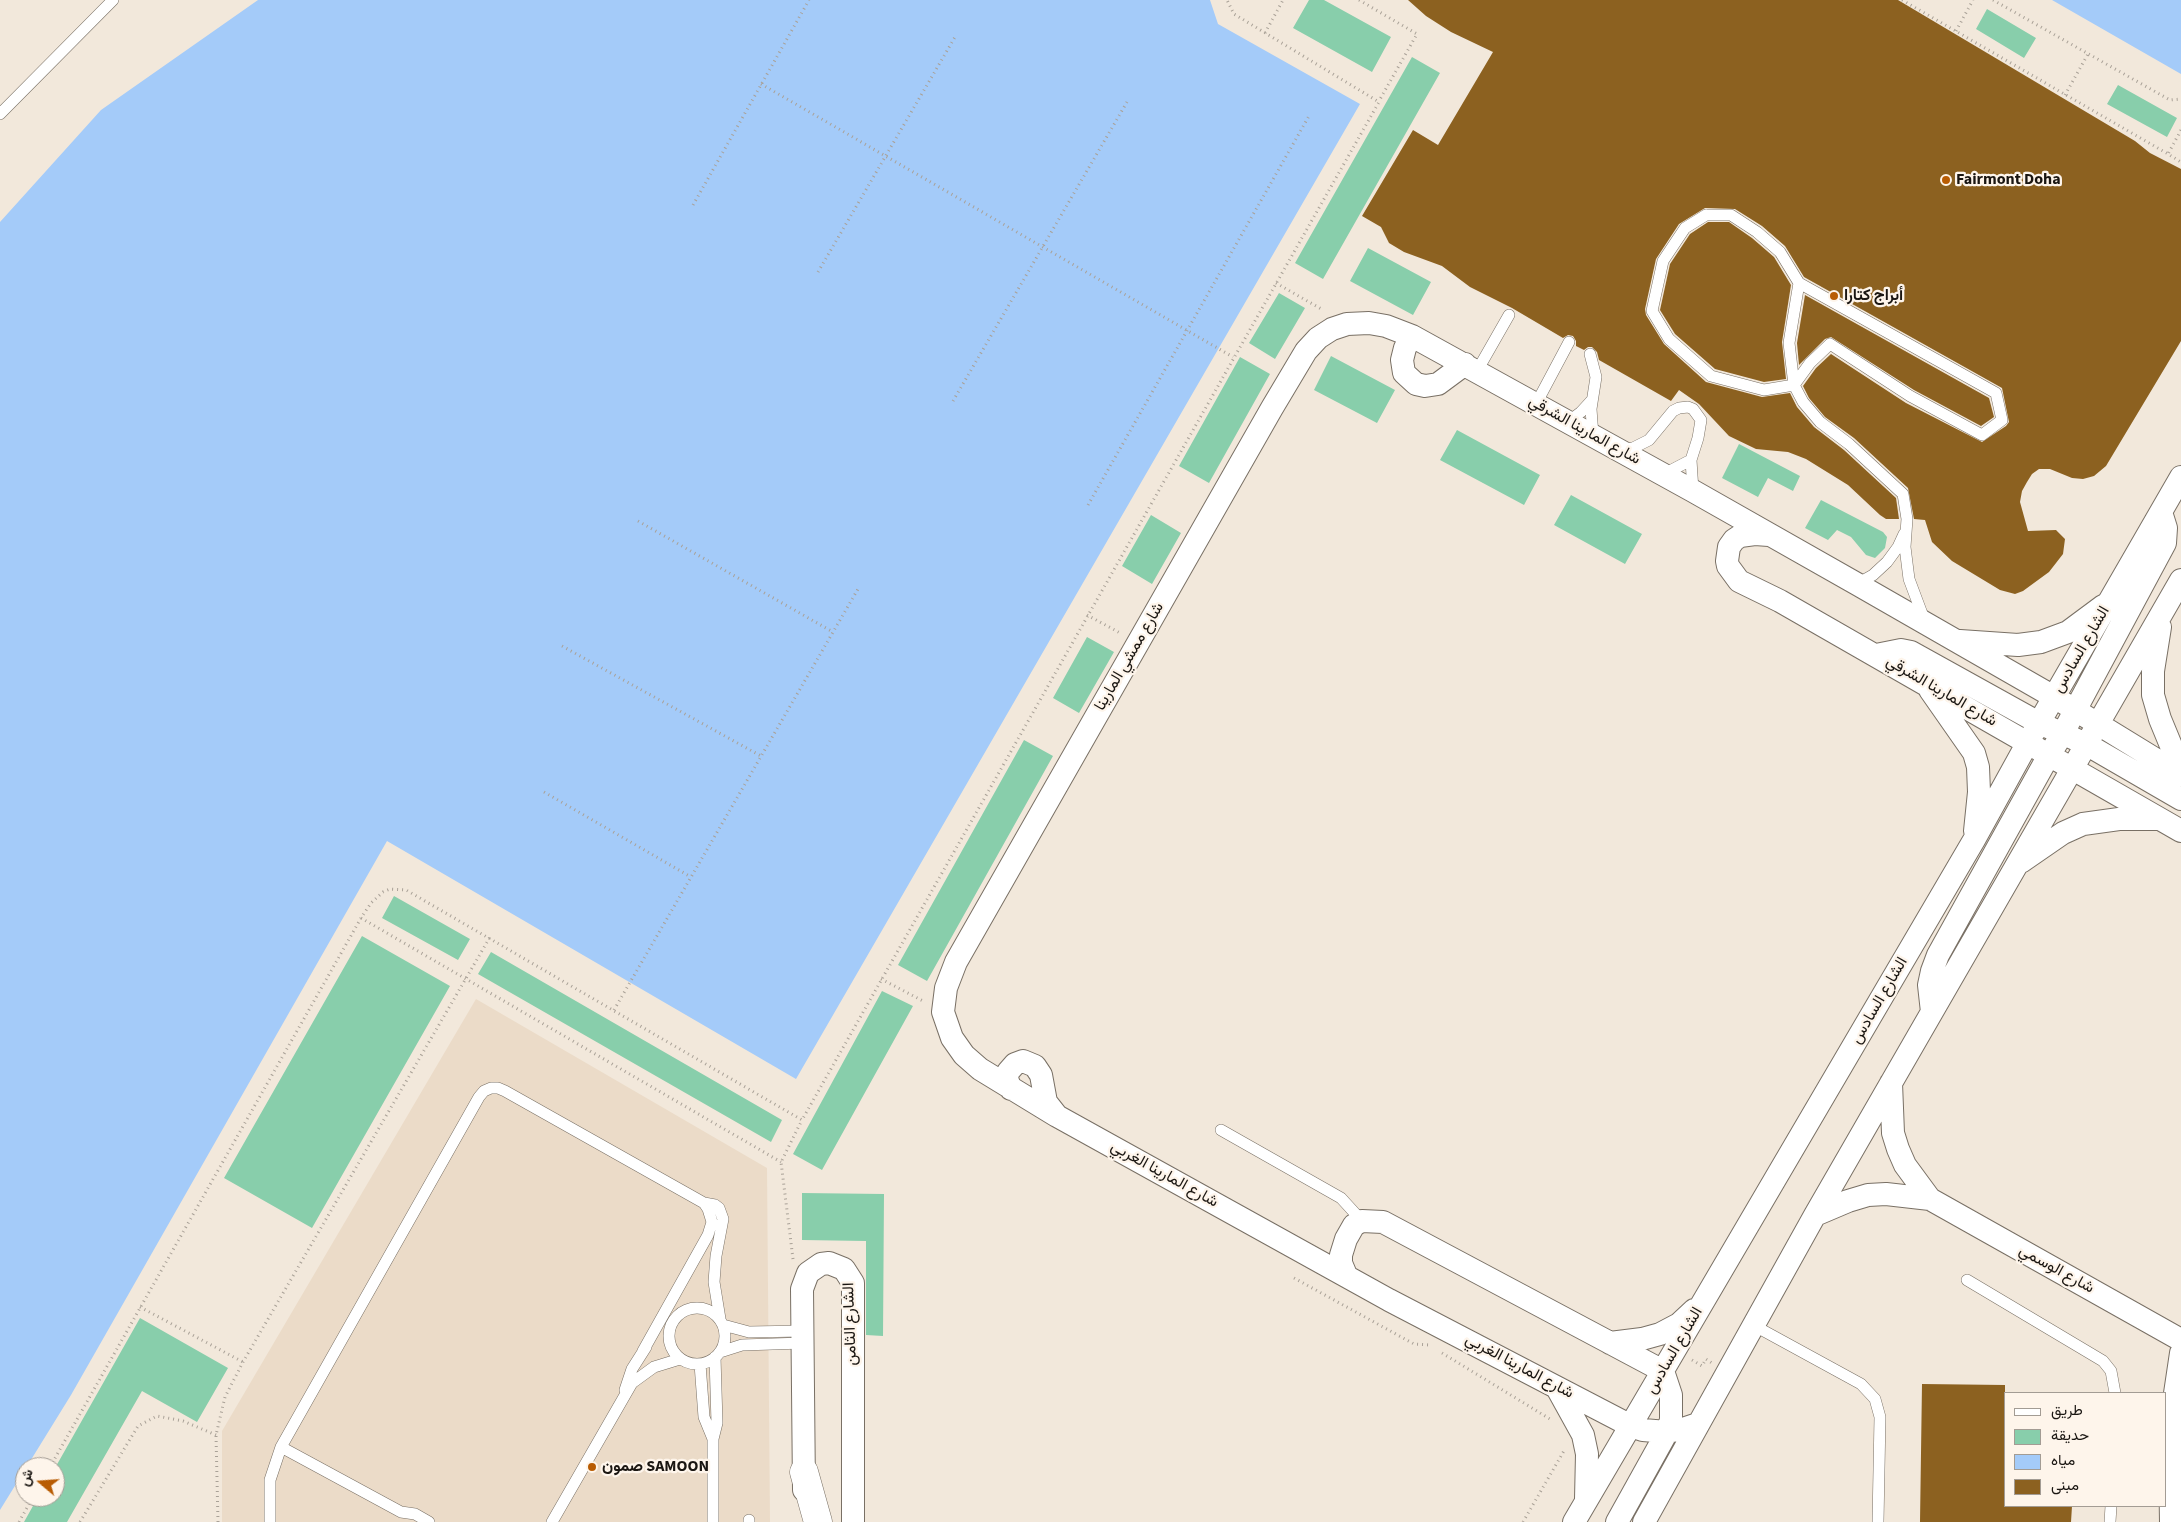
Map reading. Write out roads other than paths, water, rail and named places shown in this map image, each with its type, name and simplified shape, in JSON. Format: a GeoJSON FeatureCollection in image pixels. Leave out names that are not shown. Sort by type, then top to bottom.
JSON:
{"type":"FeatureCollection","features":[{"type":"Feature","properties":{"kind":"street","name":"شارع المارينا الشرقي"},"geometry":{"type":"LineString","coordinates":[[1347,324],[1369,323],[1386,326],[1412,336],[1699,494],[1769,536],[1857,584],[2054,697],[2181,775]]}},
{"type":"Feature","properties":{"kind":"street","name":"شارع ممشي المارينا"},"geometry":{"type":"LineString","coordinates":[[943,1012],[946,988],[956,962],[1292,373],[1306,351],[1318,338],[1332,329],[1347,324]]}},
{"type":"Feature","properties":{"kind":"street"},"geometry":{"type":"LineString","coordinates":[[1412,336],[1404,348],[1402,360],[1404,373],[1416,384],[1425,386],[1438,384],[1471,368]]}},
{"type":"Feature","properties":{"kind":"street","name":"الشارع السادس"},"geometry":{"type":"LineString","coordinates":[[1574,1522],[1974,840],[2028,742],[2181,477]]}},
{"type":"Feature","properties":{"kind":"street","name":"شارع المارينا الشرقي"},"geometry":{"type":"LineString","coordinates":[[1699,494],[1734,540]]}},
{"type":"Feature","properties":{"kind":"street"},"geometry":{"type":"LineString","coordinates":[[1932,1012],[1929,985],[1938,955],[2063,733],[2165,543],[2166,528],[2161,512]]}},
{"type":"Feature","properties":{"kind":"street","name":"شارع المارينا الشرقي"},"geometry":{"type":"LineString","coordinates":[[1769,536],[1748,534],[1734,540],[1729,547],[1726,561],[1732,574],[1739,581],[1780,601],[1876,655],[2181,831]]}},
{"type":"Feature","properties":{"kind":"street"},"geometry":{"type":"LineString","coordinates":[[1644,1522],[1815,1215],[2181,580]]}},
{"type":"Feature","properties":{"kind":"street"},"geometry":{"type":"LineString","coordinates":[[1956,641],[2018,645],[2041,642],[2068,632],[2111,599]]}},
{"type":"Feature","properties":{"kind":"street"},"geometry":{"type":"LineString","coordinates":[[2163,611],[2156,648],[2153,695],[2160,719],[2181,770]]}},
{"type":"Feature","properties":{"kind":"street"},"geometry":{"type":"LineString","coordinates":[[1876,655],[1901,650],[1911,652],[2039,723],[2086,744],[2181,798]]}},
{"type":"Feature","properties":{"kind":"street"},"geometry":{"type":"LineString","coordinates":[[1925,684],[1974,753],[1978,767],[1979,792],[1974,840]]}},
{"type":"Feature","properties":{"kind":"street"},"geometry":{"type":"LineString","coordinates":[[2054,697],[2071,769]]}},
{"type":"Feature","properties":{"kind":"street"},"geometry":{"type":"LineString","coordinates":[[2028,742],[2097,725]]}},
{"type":"Feature","properties":{"kind":"street"},"geometry":{"type":"LineString","coordinates":[[2018,864],[2063,833],[2091,822],[2119,819],[2160,819]]}},
{"type":"Feature","properties":{"kind":"street","name":"شارع المارينا الغربي"},"geometry":{"type":"LineString","coordinates":[[943,1012],[952,1038],[964,1055],[980,1069],[1011,1089],[1390,1300],[1631,1426],[1649,1431],[1667,1432],[1698,1424]]}},
{"type":"Feature","properties":{"kind":"street"},"geometry":{"type":"LineString","coordinates":[[1011,1089],[1007,1079],[1008,1072],[1015,1064],[1023,1061],[1036,1066],[1041,1075],[1046,1102],[1057,1116]]}},
{"type":"Feature","properties":{"kind":"street","name":"شارع الوسمي"},"geometry":{"type":"LineString","coordinates":[[1891,1083],[1893,1133],[1898,1149],[1905,1165],[1930,1199]]}},
{"type":"Feature","properties":{"kind":"street","name":"شارع الوسمي"},"geometry":{"type":"LineString","coordinates":[[1815,1215],[1868,1195],[1886,1194],[1930,1199],[2181,1340]]}},
{"type":"Feature","properties":{"kind":"street"},"geometry":{"type":"LineString","coordinates":[[1346,1275],[1341,1263],[1341,1255],[1346,1239],[1354,1225],[1362,1221],[1383,1222],[1663,1371],[1671,1395],[1671,1420],[1667,1432],[1617,1522]]}},
{"type":"Feature","properties":{"kind":"street"},"geometry":{"type":"LineString","coordinates":[[1298,1248],[1324,1247],[1346,1239]]}},
{"type":"Feature","properties":{"kind":"street","name":"الشارع الثامن"},"geometry":{"type":"LineString","coordinates":[[803,1337],[804,1280],[814,1268],[829,1263],[844,1269],[853,1283],[853,1522]]}},
{"type":"Feature","properties":{"kind":"street"},"geometry":{"type":"LineString","coordinates":[[1610,1342],[1642,1339],[1660,1334],[1679,1324],[1705,1301]]}},
{"type":"Feature","properties":{"kind":"street"},"geometry":{"type":"LineString","coordinates":[[803,1337],[805,1522]]}},
{"type":"Feature","properties":{"kind":"street"},"geometry":{"type":"LineString","coordinates":[[2171,1522],[2168,1456],[2181,1353]]}},
{"type":"Feature","properties":{"kind":"street"},"geometry":{"type":"LineString","coordinates":[[1557,1387],[1583,1435],[1587,1454],[1586,1501]]}},
{"type":"Feature","properties":{"kind":"street"},"geometry":{"type":"LineString","coordinates":[[804,1472],[818,1522]]}},
{"type":"Feature","properties":{"kind":"lane"},"geometry":{"type":"LineString","coordinates":[[0,114],[113,0]]}},
{"type":"Feature","properties":{"kind":"lane"},"geometry":{"type":"LineString","coordinates":[[1706,215],[1731,215],[1757,232],[1780,252],[1799,283],[1996,393],[2002,420],[1982,435],[1910,396],[1830,344],[1810,363],[1794,385],[1764,390],[1711,376],[1669,339],[1652,311],[1663,261],[1685,228],[1706,215]]}},
{"type":"Feature","properties":{"kind":"lane"},"geometry":{"type":"LineString","coordinates":[[1799,283],[1789,343],[1794,385],[1803,402],[1820,422],[1850,444],[1903,494],[1907,519],[1905,547],[1909,579],[1920,610],[1928,625]]}},
{"type":"Feature","properties":{"kind":"lane"},"geometry":{"type":"LineString","coordinates":[[1471,368],[1509,315]]}},
{"type":"Feature","properties":{"kind":"lane"},"geometry":{"type":"LineString","coordinates":[[1536,404],[1569,342]]}},
{"type":"Feature","properties":{"kind":"lane"},"geometry":{"type":"LineString","coordinates":[[1590,354],[1596,377],[1592,400],[1593,436]]}},
{"type":"Feature","properties":{"kind":"lane"},"geometry":{"type":"LineString","coordinates":[[1568,422],[1592,400]]}},
{"type":"Feature","properties":{"kind":"lane"},"geometry":{"type":"LineString","coordinates":[[1616,449],[1632,448],[1649,440],[1673,411],[1688,401],[1701,420],[1691,460],[1699,494]]}},
{"type":"Feature","properties":{"kind":"lane"},"geometry":{"type":"LineString","coordinates":[[1663,474],[1691,460]]}},
{"type":"Feature","properties":{"kind":"lane"},"geometry":{"type":"LineString","coordinates":[[1857,584],[1873,575],[1887,562],[1898,547],[1906,530]]}},
{"type":"Feature","properties":{"kind":"lane"},"geometry":{"type":"LineString","coordinates":[[270,1522],[270,1480],[281,1447],[484,1091],[491,1088],[505,1091],[704,1204],[711,1215],[711,1229],[628,1377],[624,1394]]}},
{"type":"Feature","properties":{"kind":"lane"},"geometry":{"type":"LineString","coordinates":[[1221,1130],[1340,1198],[1362,1221]]}},
{"type":"Feature","properties":{"kind":"lane"},"geometry":{"type":"LineString","coordinates":[[704,1204],[715,1204],[722,1213],[714,1282],[725,1339],[717,1355],[717,1423],[713,1439],[714,1522]]}},
{"type":"Feature","properties":{"kind":"lane"},"geometry":{"type":"LineString","coordinates":[[1967,1280],[2103,1361],[2111,1371],[2115,1392]]}},
{"type":"Feature","properties":{"kind":"lane"},"geometry":{"type":"LineString","coordinates":[[690,1308],[707,1309],[721,1322],[749,1332],[803,1337],[742,1345],[700,1364],[686,1362],[673,1352],[669,1343],[668,1332],[676,1316],[690,1308]]}},
{"type":"Feature","properties":{"kind":"lane"},"geometry":{"type":"LineString","coordinates":[[642,1351],[672,1323]]}},
{"type":"Feature","properties":{"kind":"lane"},"geometry":{"type":"LineString","coordinates":[[1753,1325],[1861,1384],[1875,1399],[1880,1417],[1878,1522]]}},
{"type":"Feature","properties":{"kind":"lane"},"geometry":{"type":"LineString","coordinates":[[554,1520],[624,1394],[642,1374],[654,1367],[680,1359]]}},
{"type":"Feature","properties":{"kind":"lane"},"geometry":{"type":"LineString","coordinates":[[700,1364],[704,1417],[713,1439]]}},
{"type":"Feature","properties":{"kind":"lane"},"geometry":{"type":"LineString","coordinates":[[281,1447],[403,1517],[415,1514],[429,1522]]}},
{"type":"Feature","properties":{"kind":"lane"},"geometry":{"type":"LineString","coordinates":[[2110,1522],[2111,1507]]}},
{"type":"Feature","properties":{"kind":"water"},"geometry":{"type":"Polygon","coordinates":[[[258,0],[1210,0],[1218,24],[1360,104],[796,1079],[387,841],[71,1395],[33,1457],[15,1457],[15,1486],[0,1510],[0,222],[101,110],[258,0]]]}},
{"type":"Feature","properties":{"kind":"water"},"geometry":{"type":"Polygon","coordinates":[[[2052,0],[2181,0],[2181,74],[2052,0]]]}},
{"type":"Feature","properties":{"kind":"place","name":"Fairmont Doha"},"geometry":{"type":"Point","coordinates":[1946,180]}},
{"type":"Feature","properties":{"kind":"place","name":"أبراج كتارا"},"geometry":{"type":"Point","coordinates":[1834,296]}},
{"type":"Feature","properties":{"kind":"place","name":"صمون SAMOON"},"geometry":{"type":"Point","coordinates":[592,1467]}}]}
